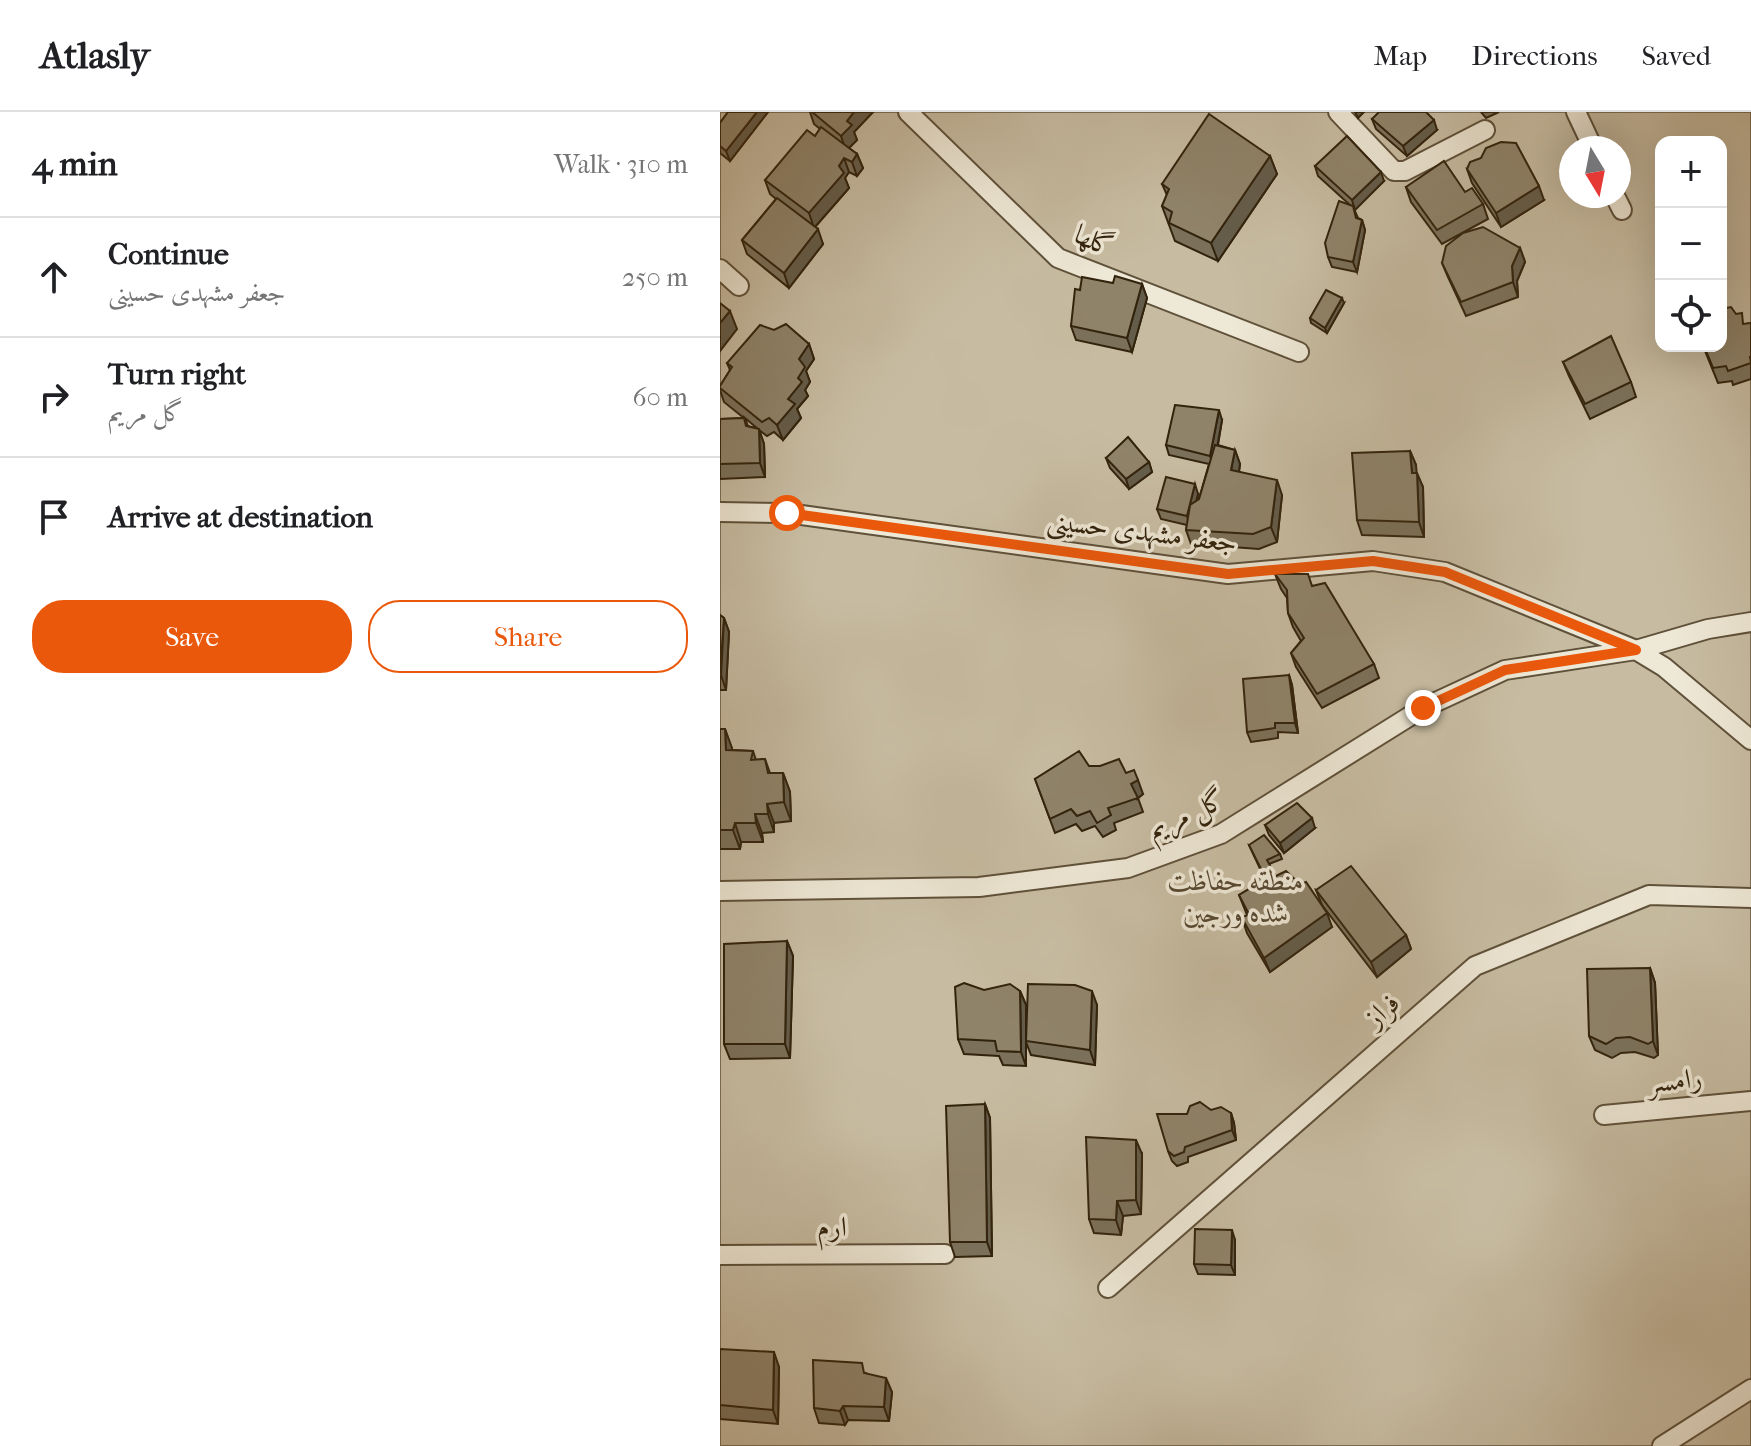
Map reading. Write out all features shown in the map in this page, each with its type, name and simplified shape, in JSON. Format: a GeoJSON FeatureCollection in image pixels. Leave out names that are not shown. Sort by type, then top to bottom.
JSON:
{"type":"FeatureCollection","features":[{"type":"Feature","properties":{"kind":"street","name":"گلها"},"geometry":{"type":"LineString","coordinates":[[908,112],[1058,258],[1299,352]]}},
{"type":"Feature","properties":{"kind":"street"},"geometry":{"type":"LineString","coordinates":[[1338,112],[1394,171],[1405,171],[1485,130]]}},
{"type":"Feature","properties":{"kind":"street"},"geometry":{"type":"LineString","coordinates":[[1576,112],[1587,136]]}},
{"type":"Feature","properties":{"kind":"street"},"geometry":{"type":"LineString","coordinates":[[720,269],[739,286]]}},
{"type":"Feature","properties":{"kind":"street","name":"جعفر مشهدی حسینی"},"geometry":{"type":"LineString","coordinates":[[720,512],[787,513],[1228,574],[1373,561],[1445,572],[1636,650],[1664,667],[1751,740]]}},
{"type":"Feature","properties":{"kind":"street","name":"گل مریم"},"geometry":{"type":"LineString","coordinates":[[720,891],[979,887],[1128,868],[1221,834],[1423,708],[1505,670],[1636,650],[1708,629],[1751,622]]}},
{"type":"Feature","properties":{"kind":"street","name":"فراز"},"geometry":{"type":"LineString","coordinates":[[1108,1288],[1475,966],[1649,895],[1751,898]]}},
{"type":"Feature","properties":{"kind":"street","name":"رامسر"},"geometry":{"type":"LineString","coordinates":[[1604,1115],[1751,1101]]}},
{"type":"Feature","properties":{"kind":"street","name":"ارم"},"geometry":{"type":"LineString","coordinates":[[720,1255],[945,1254]]}},
{"type":"Feature","properties":{"kind":"street"},"geometry":{"type":"LineString","coordinates":[[1662,1446],[1751,1389]]}},
{"type":"Feature","properties":{"kind":"green space","name":"منطقه حفاظت شده ورجین"},"geometry":{"type":"Polygon","coordinates":[[[720,112],[1751,112],[1751,1446],[720,1446],[720,112]]]}},
{"type":"Feature","properties":{"kind":"building"},"geometry":{"type":"Polygon","coordinates":[[[728,112],[757,112],[726,151],[720,146],[720,123],[728,112]]]}},
{"type":"Feature","properties":{"kind":"building"},"geometry":{"type":"Polygon","coordinates":[[[812,112],[854,112],[847,121],[852,125],[841,136],[812,112]]]}},
{"type":"Feature","properties":{"kind":"building"},"geometry":{"type":"Polygon","coordinates":[[[1379,112],[1426,112],[1434,120],[1403,146],[1372,119],[1379,112]]]}},
{"type":"Feature","properties":{"kind":"building"},"geometry":{"type":"Polygon","coordinates":[[[1209,114],[1270,156],[1211,243],[1169,223],[1172,212],[1162,206],[1169,189],[1162,184],[1209,114]]]}},
{"type":"Feature","properties":{"kind":"building"},"geometry":{"type":"Polygon","coordinates":[[[821,127],[857,154],[852,162],[844,158],[839,166],[844,173],[809,213],[765,180],[807,130],[815,136],[821,127]]]}},
{"type":"Feature","properties":{"kind":"building"},"geometry":{"type":"Polygon","coordinates":[[[1347,136],[1381,172],[1352,200],[1315,166],[1347,136]]]}},
{"type":"Feature","properties":{"kind":"building"},"geometry":{"type":"Polygon","coordinates":[[[1501,142],[1516,143],[1539,186],[1496,213],[1467,169],[1470,162],[1481,158],[1486,148],[1501,142]]]}},
{"type":"Feature","properties":{"kind":"building"},"geometry":{"type":"Polygon","coordinates":[[[1444,161],[1465,192],[1472,188],[1483,204],[1437,230],[1406,187],[1444,161]]]}},
{"type":"Feature","properties":{"kind":"building"},"geometry":{"type":"Polygon","coordinates":[[[777,198],[818,229],[784,273],[742,240],[777,198]]]}},
{"type":"Feature","properties":{"kind":"building"},"geometry":{"type":"Polygon","coordinates":[[[1339,201],[1353,206],[1356,218],[1362,220],[1353,262],[1328,257],[1325,243],[1339,201]]]}},
{"type":"Feature","properties":{"kind":"building"},"geometry":{"type":"Polygon","coordinates":[[[1483,227],[1520,248],[1512,266],[1513,282],[1461,302],[1442,263],[1446,246],[1463,233],[1483,227]]]}},
{"type":"Feature","properties":{"kind":"building"},"geometry":{"type":"Polygon","coordinates":[[[1115,276],[1142,284],[1127,338],[1071,326],[1075,289],[1080,290],[1082,277],[1113,283],[1115,276]]]}},
{"type":"Feature","properties":{"kind":"building"},"geometry":{"type":"Polygon","coordinates":[[[1326,290],[1342,298],[1325,328],[1310,318],[1326,290]]]}},
{"type":"Feature","properties":{"kind":"building"},"geometry":{"type":"Polygon","coordinates":[[[720,303],[730,311],[720,323],[720,303]]]}},
{"type":"Feature","properties":{"kind":"building"},"geometry":{"type":"Polygon","coordinates":[[[1731,307],[1736,314],[1742,313],[1743,324],[1751,323],[1751,363],[1728,371],[1726,366],[1713,368],[1706,352],[1727,352],[1727,308],[1731,307]]]}},
{"type":"Feature","properties":{"kind":"building"},"geometry":{"type":"Polygon","coordinates":[[[786,324],[809,344],[799,359],[805,367],[798,378],[802,382],[788,399],[795,404],[777,425],[769,418],[762,422],[720,386],[732,367],[727,363],[760,325],[774,330],[786,324]]]}},
{"type":"Feature","properties":{"kind":"building"},"geometry":{"type":"Polygon","coordinates":[[[1611,336],[1631,382],[1585,404],[1563,362],[1611,336]]]}},
{"type":"Feature","properties":{"kind":"building"},"geometry":{"type":"Polygon","coordinates":[[[1175,405],[1219,410],[1210,456],[1166,445],[1175,405]]]}},
{"type":"Feature","properties":{"kind":"building"},"geometry":{"type":"Polygon","coordinates":[[[744,418],[746,426],[759,429],[760,463],[720,464],[720,419],[744,418]]]}},
{"type":"Feature","properties":{"kind":"building"},"geometry":{"type":"Polygon","coordinates":[[[1128,437],[1149,462],[1126,479],[1106,458],[1128,437]]]}},
{"type":"Feature","properties":{"kind":"building"},"geometry":{"type":"Polygon","coordinates":[[[1215,445],[1235,450],[1231,470],[1277,480],[1271,527],[1253,534],[1186,530],[1190,505],[1199,499],[1215,445]]]}},
{"type":"Feature","properties":{"kind":"building"},"geometry":{"type":"Polygon","coordinates":[[[1410,451],[1412,473],[1417,473],[1419,522],[1357,520],[1352,453],[1410,451]]]}},
{"type":"Feature","properties":{"kind":"building"},"geometry":{"type":"Polygon","coordinates":[[[1166,477],[1195,484],[1187,516],[1157,509],[1166,477]]]}},
{"type":"Feature","properties":{"kind":"building"},"geometry":{"type":"Polygon","coordinates":[[[1275,574],[1308,574],[1312,586],[1325,583],[1374,664],[1317,694],[1291,653],[1304,638],[1288,613],[1287,590],[1275,574]]]}},
{"type":"Feature","properties":{"kind":"building"},"geometry":{"type":"Polygon","coordinates":[[[720,615],[724,618],[720,675],[720,615]]]}},
{"type":"Feature","properties":{"kind":"building"},"geometry":{"type":"Polygon","coordinates":[[[1289,675],[1295,723],[1275,723],[1275,728],[1247,732],[1243,679],[1289,675]]]}},
{"type":"Feature","properties":{"kind":"building"},"geometry":{"type":"Polygon","coordinates":[[[720,729],[725,729],[726,750],[753,751],[751,760],[765,759],[768,773],[783,773],[784,802],[767,804],[768,814],[755,814],[756,823],[735,823],[733,830],[720,830],[720,729]]]}},
{"type":"Feature","properties":{"kind":"building"},"geometry":{"type":"Polygon","coordinates":[[[1079,751],[1089,766],[1100,766],[1119,759],[1126,773],[1134,770],[1138,780],[1131,784],[1138,798],[1108,808],[1111,815],[1097,823],[1090,811],[1077,816],[1071,809],[1050,819],[1035,779],[1079,751]]]}},
{"type":"Feature","properties":{"kind":"building"},"geometry":{"type":"Polygon","coordinates":[[[1297,803],[1312,818],[1280,843],[1265,825],[1297,803]]]}},
{"type":"Feature","properties":{"kind":"building"},"geometry":{"type":"Polygon","coordinates":[[[1264,835],[1280,854],[1267,860],[1274,873],[1270,875],[1264,875],[1249,845],[1264,835]]]}},
{"type":"Feature","properties":{"kind":"building"},"geometry":{"type":"Polygon","coordinates":[[[1351,866],[1406,935],[1371,962],[1316,890],[1351,866]]]}},
{"type":"Feature","properties":{"kind":"building"},"geometry":{"type":"Polygon","coordinates":[[[1286,871],[1300,884],[1306,882],[1327,913],[1264,958],[1242,918],[1249,914],[1239,895],[1259,883],[1258,878],[1268,873],[1272,878],[1286,871]]]}},
{"type":"Feature","properties":{"kind":"building"},"geometry":{"type":"Polygon","coordinates":[[[787,941],[785,1044],[724,1044],[724,944],[787,941]]]}},
{"type":"Feature","properties":{"kind":"building"},"geometry":{"type":"Polygon","coordinates":[[[1650,968],[1653,1041],[1648,1044],[1630,1037],[1616,1038],[1606,1044],[1589,1036],[1587,969],[1650,968]]]}},
{"type":"Feature","properties":{"kind":"building"},"geometry":{"type":"Polygon","coordinates":[[[964,983],[984,990],[1010,984],[1020,991],[1021,1052],[997,1051],[995,1041],[958,1039],[955,987],[964,983]]]}},
{"type":"Feature","properties":{"kind":"building"},"geometry":{"type":"Polygon","coordinates":[[[1028,984],[1075,985],[1092,991],[1090,1050],[1026,1041],[1028,984]]]}},
{"type":"Feature","properties":{"kind":"building"},"geometry":{"type":"Polygon","coordinates":[[[1200,1102],[1211,1110],[1221,1107],[1231,1113],[1232,1130],[1185,1147],[1184,1152],[1174,1156],[1168,1151],[1157,1114],[1187,1114],[1190,1106],[1200,1102]]]}},
{"type":"Feature","properties":{"kind":"building"},"geometry":{"type":"Polygon","coordinates":[[[985,1104],[987,1242],[950,1242],[946,1106],[985,1104]]]}},
{"type":"Feature","properties":{"kind":"building"},"geometry":{"type":"Polygon","coordinates":[[[1086,1137],[1136,1140],[1136,1200],[1117,1201],[1116,1220],[1089,1219],[1086,1137]]]}},
{"type":"Feature","properties":{"kind":"building"},"geometry":{"type":"Polygon","coordinates":[[[1195,1229],[1232,1230],[1231,1265],[1194,1264],[1195,1229]]]}},
{"type":"Feature","properties":{"kind":"building"},"geometry":{"type":"Polygon","coordinates":[[[720,1349],[774,1352],[773,1410],[720,1405],[720,1349]]]}},
{"type":"Feature","properties":{"kind":"building"},"geometry":{"type":"Polygon","coordinates":[[[813,1360],[862,1363],[864,1373],[886,1378],[884,1407],[843,1406],[840,1411],[814,1408],[813,1360]]]}},
{"type":"Feature","properties":{"kind":"route"},"geometry":{"type":"LineString","coordinates":[[787,513],[1228,574],[1373,561],[1445,572],[1636,650],[1505,670],[1423,708]]}}]}
